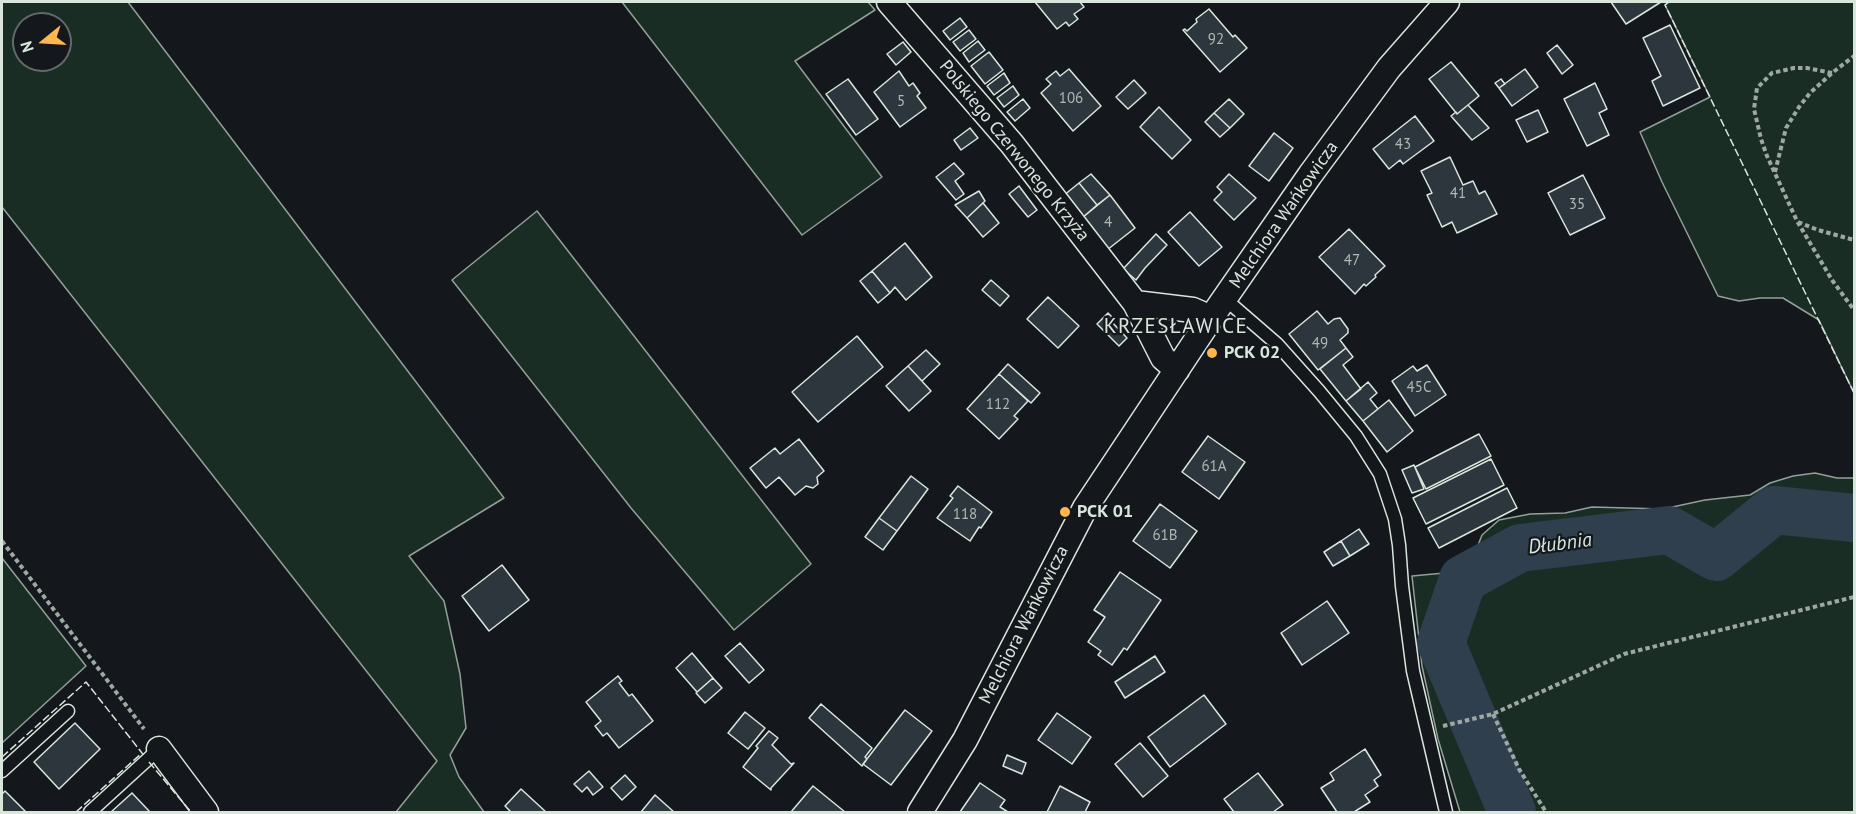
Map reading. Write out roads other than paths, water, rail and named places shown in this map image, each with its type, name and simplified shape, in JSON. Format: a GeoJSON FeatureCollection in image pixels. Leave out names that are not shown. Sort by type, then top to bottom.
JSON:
{"type":"FeatureCollection","features":[{"type":"Feature","properties":{"kind":"street","name":"Polskiego Czerwonego Krzyża"},"geometry":{"type":"LineString","coordinates":[[889,2],[1012,144],[1135,303],[1163,358],[1177,370]]}},
{"type":"Feature","properties":{"kind":"street","name":"Melchiora Wańkowicza"},"geometry":{"type":"LineString","coordinates":[[920,813],[965,740],[1085,508],[1211,318],[1363,101],[1447,2]]}},
{"type":"Feature","properties":{"kind":"street"},"geometry":{"type":"LineString","coordinates":[[1135,303],[1193,309],[1211,318]]}},
{"type":"Feature","properties":{"kind":"street"},"geometry":{"type":"LineString","coordinates":[[159,749],[206,813]]}},
{"type":"Feature","properties":{"kind":"lane"},"geometry":{"type":"LineString","coordinates":[[1225,299],[1277,344],[1312,383],[1356,436],[1380,474],[1395,519],[1413,671],[1446,812]]}},
{"type":"Feature","properties":{"kind":"lane"},"geometry":{"type":"LineString","coordinates":[[2,771],[68,711]]}},
{"type":"Feature","properties":{"kind":"lane"},"geometry":{"type":"LineString","coordinates":[[90,813],[159,749]]}},
{"type":"Feature","properties":{"kind":"waterway","name":"Dłubnia"},"geometry":{"type":"LineString","coordinates":[[1512,812],[1441,643],[1463,579],[1520,548],[1669,530],[1716,557],[1774,510],[1854,518]]}},
{"type":"Feature","properties":{"kind":"place","name":"PCK 02"},"geometry":{"type":"Point","coordinates":[1212,353]}},
{"type":"Feature","properties":{"kind":"place","name":"PCK 01"},"geometry":{"type":"Point","coordinates":[1065,512]}},
{"type":"Feature","properties":{"kind":"district","name":"KRZESŁAWICE"},"geometry":{"type":"Point","coordinates":[1176,327]}}]}
